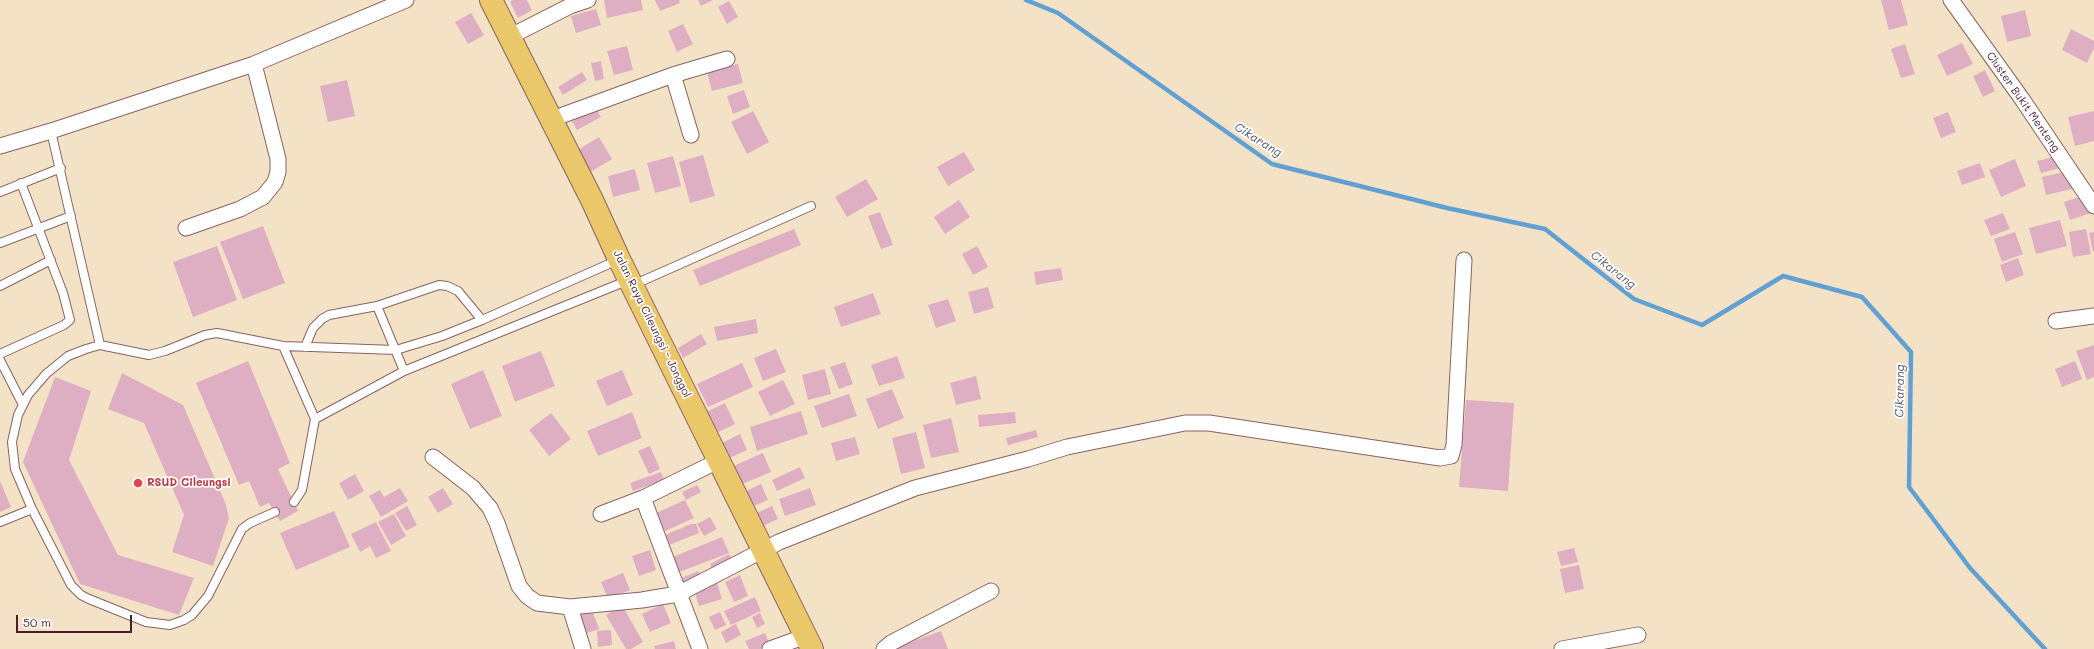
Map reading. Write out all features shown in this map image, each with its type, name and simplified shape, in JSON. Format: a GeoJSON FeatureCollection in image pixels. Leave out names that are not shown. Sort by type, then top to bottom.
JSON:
{"type":"FeatureCollection","features":[{"type":"Feature","properties":{"kind":"main road","name":"Jalan Raya Cileungsi - Jonggol"},"geometry":{"type":"LineString","coordinates":[[491,0],[552,119],[619,259],[765,550],[809,642]]}},
{"type":"Feature","properties":{"kind":"street"},"geometry":{"type":"LineString","coordinates":[[0,146],[51,131],[254,64],[406,0]]}},
{"type":"Feature","properties":{"kind":"street"},"geometry":{"type":"LineString","coordinates":[[509,37],[570,6],[588,0]]}},
{"type":"Feature","properties":{"kind":"street","name":"Cluster Bukit Menteng"},"geometry":{"type":"LineString","coordinates":[[1951,0],[2030,111],[2094,206]]}},
{"type":"Feature","properties":{"kind":"street"},"geometry":{"type":"LineString","coordinates":[[552,119],[673,75],[727,59]]}},
{"type":"Feature","properties":{"kind":"street"},"geometry":{"type":"LineString","coordinates":[[186,228],[240,209],[263,197],[275,182],[278,172],[278,159],[254,64]]}},
{"type":"Feature","properties":{"kind":"street"},"geometry":{"type":"LineString","coordinates":[[673,75],[691,135]]}},
{"type":"Feature","properties":{"kind":"street"},"geometry":{"type":"LineString","coordinates":[[433,457],[473,488],[490,508],[497,523],[519,586],[527,596],[537,603],[570,607],[642,600],[678,594],[779,542],[915,488],[1028,459],[1068,447],[1185,423],[1209,422],[1440,458],[1450,456],[1454,445],[1464,260]]}},
{"type":"Feature","properties":{"kind":"street"},"geometry":{"type":"LineString","coordinates":[[2056,321],[2094,316]]}},
{"type":"Feature","properties":{"kind":"street"},"geometry":{"type":"LineString","coordinates":[[601,514],[643,498],[720,460]]}},
{"type":"Feature","properties":{"kind":"street"},"geometry":{"type":"LineString","coordinates":[[643,498],[700,649]]}},
{"type":"Feature","properties":{"kind":"street"},"geometry":{"type":"LineString","coordinates":[[884,649],[891,643],[991,591]]}},
{"type":"Feature","properties":{"kind":"street"},"geometry":{"type":"LineString","coordinates":[[570,607],[583,649]]}},
{"type":"Feature","properties":{"kind":"street"},"geometry":{"type":"LineString","coordinates":[[1562,649],[1609,645],[1638,635]]}},
{"type":"Feature","properties":{"kind":"street"},"geometry":{"type":"LineString","coordinates":[[770,649],[809,642]]}},
{"type":"Feature","properties":{"kind":"lane"},"geometry":{"type":"LineString","coordinates":[[51,131],[100,345]]}},
{"type":"Feature","properties":{"kind":"lane"},"geometry":{"type":"LineString","coordinates":[[0,192],[60,168]]}},
{"type":"Feature","properties":{"kind":"lane"},"geometry":{"type":"LineString","coordinates":[[0,354],[64,325],[70,320],[63,293],[38,230],[22,183]]}},
{"type":"Feature","properties":{"kind":"lane"},"geometry":{"type":"LineString","coordinates":[[315,419],[404,371],[631,283],[811,206]]}},
{"type":"Feature","properties":{"kind":"lane"},"geometry":{"type":"LineString","coordinates":[[0,243],[38,230],[71,216]]}},
{"type":"Feature","properties":{"kind":"lane"},"geometry":{"type":"LineString","coordinates":[[275,512],[250,522],[242,529],[208,596],[199,608],[184,620],[170,625],[146,622],[89,599],[76,590],[51,549],[15,469],[13,454],[14,430],[22,403],[46,374],[68,356],[100,345],[149,355],[165,351],[205,335],[217,333],[283,346],[396,350],[442,336],[482,320],[619,259]]}},
{"type":"Feature","properties":{"kind":"lane"},"geometry":{"type":"LineString","coordinates":[[0,286],[51,260]]}},
{"type":"Feature","properties":{"kind":"lane"},"geometry":{"type":"LineString","coordinates":[[305,347],[313,328],[322,318],[329,315],[377,306],[435,286],[444,285],[452,288],[465,298],[482,320]]}},
{"type":"Feature","properties":{"kind":"lane"},"geometry":{"type":"LineString","coordinates":[[377,306],[404,371]]}},
{"type":"Feature","properties":{"kind":"lane"},"geometry":{"type":"LineString","coordinates":[[283,346],[315,419],[302,490],[294,502]]}},
{"type":"Feature","properties":{"kind":"lane"},"geometry":{"type":"LineString","coordinates":[[0,360],[22,403]]}},
{"type":"Feature","properties":{"kind":"lane"},"geometry":{"type":"LineString","coordinates":[[0,522],[32,509]]}},
{"type":"Feature","properties":{"kind":"building"},"geometry":{"type":"Polygon","coordinates":[[[513,0],[527,0],[532,10],[518,18],[510,2],[513,0]]]}},
{"type":"Feature","properties":{"kind":"building"},"geometry":{"type":"Polygon","coordinates":[[[604,0],[641,0],[643,10],[607,18],[604,0]]]}},
{"type":"Feature","properties":{"kind":"building"},"geometry":{"type":"Polygon","coordinates":[[[655,0],[679,0],[680,3],[660,11],[655,0]]]}},
{"type":"Feature","properties":{"kind":"building"},"geometry":{"type":"Polygon","coordinates":[[[698,0],[713,0],[701,6],[698,0]]]}},
{"type":"Feature","properties":{"kind":"building"},"geometry":{"type":"Polygon","coordinates":[[[1881,0],[1901,0],[1908,25],[1889,30],[1881,0]]]}},
{"type":"Feature","properties":{"kind":"building"},"geometry":{"type":"Polygon","coordinates":[[[729,1],[738,17],[727,24],[718,7],[729,1]]]}},
{"type":"Feature","properties":{"kind":"building"},"geometry":{"type":"Polygon","coordinates":[[[596,9],[601,25],[576,33],[571,16],[596,9]]]}},
{"type":"Feature","properties":{"kind":"building"},"geometry":{"type":"Polygon","coordinates":[[[2025,10],[2031,36],[2007,42],[2001,16],[2025,10]]]}},
{"type":"Feature","properties":{"kind":"building"},"geometry":{"type":"Polygon","coordinates":[[[471,13],[484,35],[468,44],[455,22],[471,13]]]}},
{"type":"Feature","properties":{"kind":"building"},"geometry":{"type":"Polygon","coordinates":[[[683,24],[693,44],[677,52],[668,31],[683,24]]]}},
{"type":"Feature","properties":{"kind":"building"},"geometry":{"type":"Polygon","coordinates":[[[2071,29],[2094,41],[2094,48],[2087,63],[2062,50],[2071,29]]]}},
{"type":"Feature","properties":{"kind":"building"},"geometry":{"type":"Polygon","coordinates":[[[1962,43],[1973,64],[1947,76],[1937,55],[1962,43]]]}},
{"type":"Feature","properties":{"kind":"building"},"geometry":{"type":"Polygon","coordinates":[[[1905,44],[1915,74],[1901,78],[1891,49],[1905,44]]]}},
{"type":"Feature","properties":{"kind":"building"},"geometry":{"type":"Polygon","coordinates":[[[627,46],[633,70],[614,75],[607,51],[627,46]]]}},
{"type":"Feature","properties":{"kind":"building"},"geometry":{"type":"Polygon","coordinates":[[[601,61],[604,79],[595,81],[591,63],[601,61]]]}},
{"type":"Feature","properties":{"kind":"building"},"geometry":{"type":"Polygon","coordinates":[[[738,64],[743,83],[712,91],[707,72],[738,64]]]}},
{"type":"Feature","properties":{"kind":"building"},"geometry":{"type":"Polygon","coordinates":[[[1985,70],[1995,91],[1983,97],[1973,76],[1985,70]]]}},
{"type":"Feature","properties":{"kind":"building"},"geometry":{"type":"Polygon","coordinates":[[[582,72],[587,80],[563,95],[558,87],[582,72]]]}},
{"type":"Feature","properties":{"kind":"building"},"geometry":{"type":"Polygon","coordinates":[[[347,80],[355,116],[328,122],[320,86],[347,80]]]}},
{"type":"Feature","properties":{"kind":"building"},"geometry":{"type":"Polygon","coordinates":[[[744,90],[750,107],[733,114],[727,96],[744,90]]]}},
{"type":"Feature","properties":{"kind":"building"},"geometry":{"type":"Polygon","coordinates":[[[596,108],[601,117],[577,130],[572,121],[596,108]]]}},
{"type":"Feature","properties":{"kind":"building"},"geometry":{"type":"Polygon","coordinates":[[[753,111],[769,142],[747,154],[731,122],[753,111]]]}},
{"type":"Feature","properties":{"kind":"building"},"geometry":{"type":"Polygon","coordinates":[[[2094,111],[2094,141],[2075,146],[2068,117],[2094,111]]]}},
{"type":"Feature","properties":{"kind":"building"},"geometry":{"type":"Polygon","coordinates":[[[1948,112],[1956,132],[1941,138],[1933,118],[1948,112]]]}},
{"type":"Feature","properties":{"kind":"building"},"geometry":{"type":"Polygon","coordinates":[[[599,137],[612,159],[584,176],[571,154],[599,137]]]}},
{"type":"Feature","properties":{"kind":"building"},"geometry":{"type":"Polygon","coordinates":[[[964,152],[975,170],[948,186],[937,167],[964,152]]]}},
{"type":"Feature","properties":{"kind":"building"},"geometry":{"type":"Polygon","coordinates":[[[703,155],[715,196],[690,203],[679,162],[703,155]]]}},
{"type":"Feature","properties":{"kind":"building"},"geometry":{"type":"Polygon","coordinates":[[[673,156],[681,186],[655,193],[647,163],[673,156]]]}},
{"type":"Feature","properties":{"kind":"building"},"geometry":{"type":"Polygon","coordinates":[[[2058,156],[2061,168],[2041,173],[2037,161],[2058,156]]]}},
{"type":"Feature","properties":{"kind":"building"},"geometry":{"type":"Polygon","coordinates":[[[2015,159],[2026,186],[2001,197],[1989,170],[2015,159]]]}},
{"type":"Feature","properties":{"kind":"building"},"geometry":{"type":"Polygon","coordinates":[[[1980,163],[1985,177],[1962,185],[1957,171],[1980,163]]]}},
{"type":"Feature","properties":{"kind":"building"},"geometry":{"type":"Polygon","coordinates":[[[635,169],[640,190],[613,197],[608,176],[635,169]]]}},
{"type":"Feature","properties":{"kind":"building"},"geometry":{"type":"Polygon","coordinates":[[[2068,171],[2072,189],[2046,195],[2042,177],[2068,171]]]}},
{"type":"Feature","properties":{"kind":"building"},"geometry":{"type":"Polygon","coordinates":[[[866,179],[878,199],[847,217],[835,197],[866,179]]]}},
{"type":"Feature","properties":{"kind":"building"},"geometry":{"type":"Polygon","coordinates":[[[2085,195],[2091,213],[2070,220],[2064,202],[2085,195]]]}},
{"type":"Feature","properties":{"kind":"building"},"geometry":{"type":"Polygon","coordinates":[[[959,200],[970,217],[945,234],[934,217],[959,200]]]}},
{"type":"Feature","properties":{"kind":"building"},"geometry":{"type":"Polygon","coordinates":[[[880,212],[893,245],[881,249],[868,216],[880,212]]]}},
{"type":"Feature","properties":{"kind":"building"},"geometry":{"type":"Polygon","coordinates":[[[2003,213],[2010,229],[1991,236],[1984,220],[2003,213]]]}},
{"type":"Feature","properties":{"kind":"building"},"geometry":{"type":"Polygon","coordinates":[[[2060,220],[2067,246],[2036,254],[2029,228],[2060,220]]]}},
{"type":"Feature","properties":{"kind":"building"},"geometry":{"type":"Polygon","coordinates":[[[263,226],[285,283],[243,299],[220,242],[263,226]]]}},
{"type":"Feature","properties":{"kind":"building"},"geometry":{"type":"Polygon","coordinates":[[[794,229],[801,245],[700,286],[693,270],[794,229]]]}},
{"type":"Feature","properties":{"kind":"building"},"geometry":{"type":"Polygon","coordinates":[[[2086,229],[2091,254],[2073,257],[2069,232],[2086,229]]]}},
{"type":"Feature","properties":{"kind":"building"},"geometry":{"type":"Polygon","coordinates":[[[2015,232],[2023,254],[2002,262],[1994,239],[2015,232]]]}},
{"type":"Feature","properties":{"kind":"building"},"geometry":{"type":"Polygon","coordinates":[[[2094,232],[2094,252],[2093,252],[2089,233],[2094,232]]]}},
{"type":"Feature","properties":{"kind":"building"},"geometry":{"type":"Polygon","coordinates":[[[217,246],[237,300],[193,317],[173,262],[217,246]]]}},
{"type":"Feature","properties":{"kind":"building"},"geometry":{"type":"Polygon","coordinates":[[[977,246],[988,267],[973,275],[962,254],[977,246]]]}},
{"type":"Feature","properties":{"kind":"building"},"geometry":{"type":"Polygon","coordinates":[[[2018,258],[2024,275],[2006,282],[2000,265],[2018,258]]]}},
{"type":"Feature","properties":{"kind":"building"},"geometry":{"type":"Polygon","coordinates":[[[1061,268],[1063,280],[1036,285],[1034,272],[1061,268]]]}},
{"type":"Feature","properties":{"kind":"building"},"geometry":{"type":"Polygon","coordinates":[[[988,287],[994,308],[974,314],[968,292],[988,287]]]}},
{"type":"Feature","properties":{"kind":"building"},"geometry":{"type":"Polygon","coordinates":[[[873,293],[881,314],[841,327],[834,307],[873,293]]]}},
{"type":"Feature","properties":{"kind":"building"},"geometry":{"type":"Polygon","coordinates":[[[948,299],[956,321],[936,328],[928,305],[948,299]]]}},
{"type":"Feature","properties":{"kind":"building"},"geometry":{"type":"Polygon","coordinates":[[[756,319],[758,333],[717,341],[714,327],[756,319]]]}},
{"type":"Feature","properties":{"kind":"building"},"geometry":{"type":"Polygon","coordinates":[[[701,334],[707,344],[683,358],[678,348],[701,334]]]}},
{"type":"Feature","properties":{"kind":"building"},"geometry":{"type":"Polygon","coordinates":[[[2094,345],[2094,377],[2087,380],[2076,351],[2094,345]]]}},
{"type":"Feature","properties":{"kind":"building"},"geometry":{"type":"Polygon","coordinates":[[[776,349],[786,372],[763,381],[754,358],[776,349]]]}},
{"type":"Feature","properties":{"kind":"building"},"geometry":{"type":"Polygon","coordinates":[[[541,351],[555,386],[515,402],[502,366],[541,351]]]}},
{"type":"Feature","properties":{"kind":"building"},"geometry":{"type":"Polygon","coordinates":[[[897,356],[905,378],[879,386],[871,365],[897,356]]]}},
{"type":"Feature","properties":{"kind":"building"},"geometry":{"type":"Polygon","coordinates":[[[248,361],[290,463],[278,469],[298,511],[280,521],[269,503],[260,507],[249,481],[239,485],[196,383],[248,361]]]}},
{"type":"Feature","properties":{"kind":"building"},"geometry":{"type":"Polygon","coordinates":[[[2075,361],[2082,379],[2062,387],[2055,369],[2075,361]]]}},
{"type":"Feature","properties":{"kind":"building"},"geometry":{"type":"Polygon","coordinates":[[[845,362],[853,384],[839,389],[830,367],[845,362]]]}},
{"type":"Feature","properties":{"kind":"building"},"geometry":{"type":"Polygon","coordinates":[[[742,363],[753,387],[708,407],[697,384],[742,363]]]}},
{"type":"Feature","properties":{"kind":"building"},"geometry":{"type":"Polygon","coordinates":[[[825,369],[831,394],[808,400],[802,375],[825,369]]]}},
{"type":"Feature","properties":{"kind":"building"},"geometry":{"type":"Polygon","coordinates":[[[483,370],[502,416],[470,429],[451,384],[483,370]]]}},
{"type":"Feature","properties":{"kind":"building"},"geometry":{"type":"Polygon","coordinates":[[[622,370],[633,395],[607,406],[596,381],[622,370]]]}},
{"type":"Feature","properties":{"kind":"building"},"geometry":{"type":"Polygon","coordinates":[[[122,373],[183,405],[225,502],[229,518],[213,566],[172,552],[184,515],[144,423],[108,409],[122,373]]]}},
{"type":"Feature","properties":{"kind":"building"},"geometry":{"type":"Polygon","coordinates":[[[976,376],[981,399],[956,405],[950,383],[976,376]]]}},
{"type":"Feature","properties":{"kind":"building"},"geometry":{"type":"Polygon","coordinates":[[[55,377],[91,391],[69,460],[118,555],[194,578],[179,615],[80,584],[23,462],[55,377]]]}},
{"type":"Feature","properties":{"kind":"building"},"geometry":{"type":"Polygon","coordinates":[[[783,380],[795,404],[770,416],[758,392],[783,380]]]}},
{"type":"Feature","properties":{"kind":"building"},"geometry":{"type":"Polygon","coordinates":[[[892,389],[904,418],[878,429],[866,399],[892,389]]]}},
{"type":"Feature","properties":{"kind":"building"},"geometry":{"type":"Polygon","coordinates":[[[849,394],[857,416],[822,428],[814,406],[849,394]]]}},
{"type":"Feature","properties":{"kind":"building"},"geometry":{"type":"Polygon","coordinates":[[[1466,400],[1514,403],[1508,491],[1459,487],[1466,400]]]}},
{"type":"Feature","properties":{"kind":"building"},"geometry":{"type":"Polygon","coordinates":[[[725,403],[735,424],[714,434],[704,413],[725,403]]]}},
{"type":"Feature","properties":{"kind":"building"},"geometry":{"type":"Polygon","coordinates":[[[801,411],[808,434],[757,451],[750,427],[801,411]]]}},
{"type":"Feature","properties":{"kind":"building"},"geometry":{"type":"Polygon","coordinates":[[[632,412],[642,438],[598,456],[587,431],[632,412]]]}},
{"type":"Feature","properties":{"kind":"building"},"geometry":{"type":"Polygon","coordinates":[[[1015,412],[1016,423],[979,427],[978,415],[1015,412]]]}},
{"type":"Feature","properties":{"kind":"building"},"geometry":{"type":"Polygon","coordinates":[[[551,413],[571,439],[549,456],[529,430],[551,413]]]}},
{"type":"Feature","properties":{"kind":"building"},"geometry":{"type":"Polygon","coordinates":[[[951,418],[959,452],[931,458],[923,425],[951,418]]]}},
{"type":"Feature","properties":{"kind":"building"},"geometry":{"type":"Polygon","coordinates":[[[1036,430],[1038,437],[1008,445],[1006,438],[1036,430]]]}},
{"type":"Feature","properties":{"kind":"building"},"geometry":{"type":"Polygon","coordinates":[[[916,432],[925,468],[901,474],[892,438],[916,432]]]}},
{"type":"Feature","properties":{"kind":"building"},"geometry":{"type":"Polygon","coordinates":[[[740,434],[747,450],[723,461],[716,446],[740,434]]]}},
{"type":"Feature","properties":{"kind":"building"},"geometry":{"type":"Polygon","coordinates":[[[855,437],[860,454],[836,461],[831,443],[855,437]]]}},
{"type":"Feature","properties":{"kind":"building"},"geometry":{"type":"Polygon","coordinates":[[[650,446],[660,469],[649,474],[638,451],[650,446]]]}},
{"type":"Feature","properties":{"kind":"building"},"geometry":{"type":"Polygon","coordinates":[[[763,453],[771,472],[735,487],[727,469],[763,453]]]}},
{"type":"Feature","properties":{"kind":"building"},"geometry":{"type":"Polygon","coordinates":[[[800,467],[805,478],[777,491],[772,480],[800,467]]]}},
{"type":"Feature","properties":{"kind":"building"},"geometry":{"type":"Polygon","coordinates":[[[661,472],[664,480],[633,491],[630,483],[661,472]]]}},
{"type":"Feature","properties":{"kind":"building"},"geometry":{"type":"Polygon","coordinates":[[[355,474],[364,491],[348,500],[339,483],[355,474]]]}},
{"type":"Feature","properties":{"kind":"building"},"geometry":{"type":"Polygon","coordinates":[[[0,481],[11,507],[0,512],[0,481]]]}},
{"type":"Feature","properties":{"kind":"building"},"geometry":{"type":"Polygon","coordinates":[[[761,484],[768,500],[749,508],[742,493],[761,484]]]}},
{"type":"Feature","properties":{"kind":"building"},"geometry":{"type":"Polygon","coordinates":[[[697,485],[701,492],[686,500],[682,492],[697,485]]]}},
{"type":"Feature","properties":{"kind":"building"},"geometry":{"type":"Polygon","coordinates":[[[400,488],[408,501],[381,517],[369,496],[380,490],[384,497],[400,488]]]}},
{"type":"Feature","properties":{"kind":"building"},"geometry":{"type":"Polygon","coordinates":[[[443,488],[453,504],[438,513],[428,497],[443,488]]]}},
{"type":"Feature","properties":{"kind":"building"},"geometry":{"type":"Polygon","coordinates":[[[810,488],[816,505],[785,516],[779,499],[810,488]]]}},
{"type":"Feature","properties":{"kind":"building"},"geometry":{"type":"Polygon","coordinates":[[[685,500],[694,518],[661,533],[652,515],[685,500]]]}},
{"type":"Feature","properties":{"kind":"building"},"geometry":{"type":"Polygon","coordinates":[[[407,506],[417,525],[406,531],[395,513],[407,506]]]}},
{"type":"Feature","properties":{"kind":"building"},"geometry":{"type":"Polygon","coordinates":[[[772,506],[778,519],[756,529],[750,516],[772,506]]]}},
{"type":"Feature","properties":{"kind":"building"},"geometry":{"type":"Polygon","coordinates":[[[334,511],[350,547],[296,570],[280,533],[334,511]]]}},
{"type":"Feature","properties":{"kind":"building"},"geometry":{"type":"Polygon","coordinates":[[[394,514],[406,536],[391,545],[378,522],[394,514]]]}},
{"type":"Feature","properties":{"kind":"building"},"geometry":{"type":"Polygon","coordinates":[[[710,517],[717,529],[704,536],[697,524],[710,517]]]}},
{"type":"Feature","properties":{"kind":"building"},"geometry":{"type":"Polygon","coordinates":[[[376,522],[391,551],[376,558],[370,546],[360,552],[351,534],[376,522]]]}},
{"type":"Feature","properties":{"kind":"building"},"geometry":{"type":"Polygon","coordinates":[[[691,524],[696,524],[699,533],[664,547],[660,537],[691,524]]]}},
{"type":"Feature","properties":{"kind":"building"},"geometry":{"type":"Polygon","coordinates":[[[722,537],[729,553],[674,574],[668,559],[722,537]]]}},
{"type":"Feature","properties":{"kind":"building"},"geometry":{"type":"Polygon","coordinates":[[[1574,548],[1578,562],[1561,566],[1557,552],[1574,548]]]}},
{"type":"Feature","properties":{"kind":"building"},"geometry":{"type":"Polygon","coordinates":[[[650,550],[656,570],[639,576],[632,556],[650,550]]]}},
{"type":"Feature","properties":{"kind":"building"},"geometry":{"type":"Polygon","coordinates":[[[729,554],[734,565],[715,574],[710,564],[729,554]]]}},
{"type":"Feature","properties":{"kind":"building"},"geometry":{"type":"Polygon","coordinates":[[[1579,565],[1584,589],[1565,593],[1560,569],[1579,565]]]}},
{"type":"Feature","properties":{"kind":"building"},"geometry":{"type":"Polygon","coordinates":[[[698,571],[702,579],[679,590],[675,581],[698,571]]]}},
{"type":"Feature","properties":{"kind":"building"},"geometry":{"type":"Polygon","coordinates":[[[623,573],[630,590],[608,599],[601,582],[623,573]]]}},
{"type":"Feature","properties":{"kind":"building"},"geometry":{"type":"Polygon","coordinates":[[[740,575],[748,596],[734,602],[725,582],[740,575]]]}},
{"type":"Feature","properties":{"kind":"building"},"geometry":{"type":"Polygon","coordinates":[[[717,583],[722,599],[699,606],[694,590],[717,583]]]}},
{"type":"Feature","properties":{"kind":"building"},"geometry":{"type":"Polygon","coordinates":[[[755,597],[761,611],[731,625],[724,611],[755,597]]]}},
{"type":"Feature","properties":{"kind":"building"},"geometry":{"type":"Polygon","coordinates":[[[663,604],[671,623],[650,632],[642,614],[663,604]]]}},
{"type":"Feature","properties":{"kind":"building"},"geometry":{"type":"Polygon","coordinates":[[[622,605],[643,642],[631,649],[626,649],[606,615],[622,605]]]}},
{"type":"Feature","properties":{"kind":"building"},"geometry":{"type":"Polygon","coordinates":[[[592,610],[599,629],[581,635],[575,616],[592,610]]]}},
{"type":"Feature","properties":{"kind":"building"},"geometry":{"type":"Polygon","coordinates":[[[720,612],[726,625],[715,630],[709,617],[720,612]]]}},
{"type":"Feature","properties":{"kind":"building"},"geometry":{"type":"Polygon","coordinates":[[[760,613],[765,624],[757,628],[752,617],[760,613]]]}},
{"type":"Feature","properties":{"kind":"building"},"geometry":{"type":"Polygon","coordinates":[[[736,624],[741,635],[726,643],[721,632],[736,624]]]}},
{"type":"Feature","properties":{"kind":"building"},"geometry":{"type":"Polygon","coordinates":[[[611,630],[612,645],[598,647],[597,631],[611,630]]]}},
{"type":"Feature","properties":{"kind":"building"},"geometry":{"type":"Polygon","coordinates":[[[941,631],[948,649],[892,649],[941,631]]]}},
{"type":"Feature","properties":{"kind":"building"},"geometry":{"type":"Polygon","coordinates":[[[765,633],[770,645],[760,649],[749,649],[745,641],[765,633]]]}},
{"type":"Feature","properties":{"kind":"building"},"geometry":{"type":"Polygon","coordinates":[[[674,641],[676,649],[655,649],[654,646],[674,641]]]}},
{"type":"Feature","properties":{"kind":"waterway","name":"Cikarang"},"geometry":{"type":"LineString","coordinates":[[1026,0],[1058,13],[1272,164],[1447,208],[1545,229],[1634,299],[1702,325],[1783,276],[1862,297],[1911,352],[1909,487],[1970,568],[2045,649]]}},
{"type":"Feature","properties":{"kind":"place","name":"RSUD Cileungsi"},"geometry":{"type":"Point","coordinates":[138,483]}}]}
